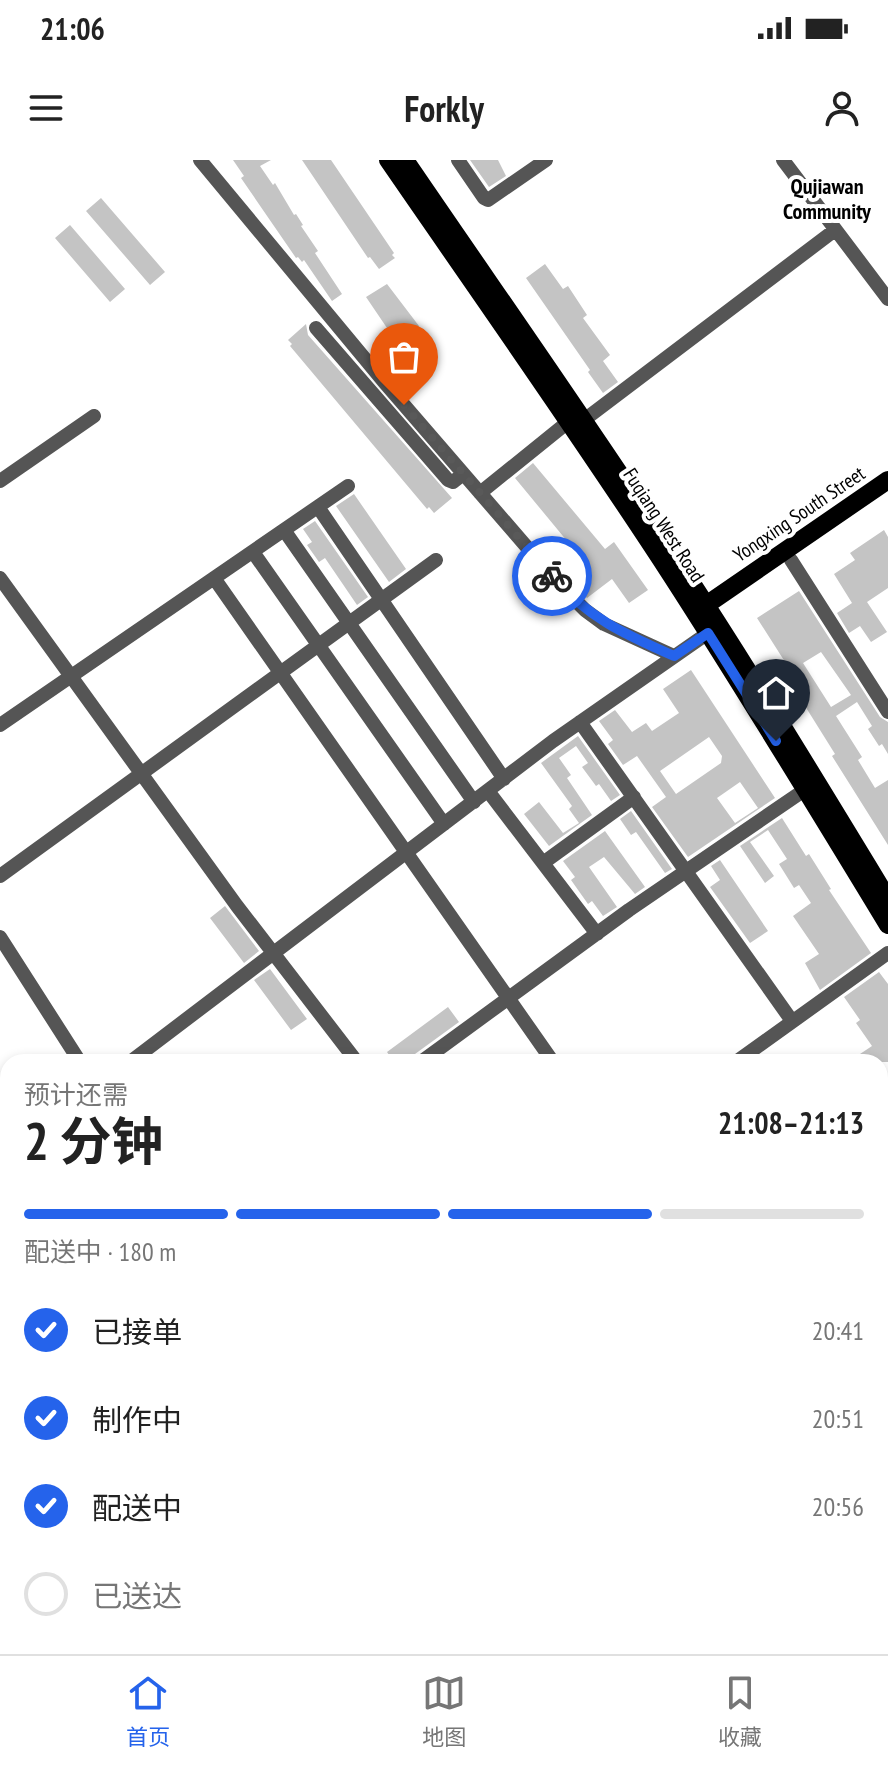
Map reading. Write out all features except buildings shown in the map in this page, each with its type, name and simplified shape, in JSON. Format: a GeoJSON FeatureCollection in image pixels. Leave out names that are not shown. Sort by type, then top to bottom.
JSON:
{"type":"FeatureCollection","features":[{"type":"Feature","properties":{"kind":"main road","name":"Fuqiang West Road"},"geometry":{"type":"LineString","coordinates":[[388,160],[576,421]]}},
{"type":"Feature","properties":{"kind":"main road","name":"Fuqiang West Road"},"geometry":{"type":"LineString","coordinates":[[405,160],[888,899]]}},
{"type":"Feature","properties":{"kind":"main road","name":"Yongxing South Street"},"geometry":{"type":"LineString","coordinates":[[704,617],[888,480]]}},
{"type":"Feature","properties":{"kind":"main road","name":"Yongxing South Street"},"geometry":{"type":"LineString","coordinates":[[704,617],[888,493]]}},
{"type":"Feature","properties":{"kind":"main road","name":"Fuqiang West Road"},"geometry":{"type":"LineString","coordinates":[[704,617],[888,925]]}},
{"type":"Feature","properties":{"kind":"street"},"geometry":{"type":"LineString","coordinates":[[200,160],[557,582],[585,610],[614,629],[674,656]]}},
{"type":"Feature","properties":{"kind":"street"},"geometry":{"type":"LineString","coordinates":[[458,160],[488,200],[546,160]]}},
{"type":"Feature","properties":{"kind":"street"},"geometry":{"type":"LineString","coordinates":[[783,160],[888,299]]}},
{"type":"Feature","properties":{"kind":"street"},"geometry":{"type":"LineString","coordinates":[[480,493],[835,230]]}},
{"type":"Feature","properties":{"kind":"street"},"geometry":{"type":"LineString","coordinates":[[316,328],[448,480],[453,482],[463,474]]}},
{"type":"Feature","properties":{"kind":"street"},"geometry":{"type":"LineString","coordinates":[[0,481],[94,416]]}},
{"type":"Feature","properties":{"kind":"street"},"geometry":{"type":"LineString","coordinates":[[0,725],[348,486]]}},
{"type":"Feature","properties":{"kind":"street"},"geometry":{"type":"LineString","coordinates":[[318,507],[504,779]]}},
{"type":"Feature","properties":{"kind":"street"},"geometry":{"type":"LineString","coordinates":[[284,530],[474,802]]}},
{"type":"Feature","properties":{"kind":"street"},"geometry":{"type":"LineString","coordinates":[[253,552],[444,824]]}},
{"type":"Feature","properties":{"kind":"street"},"geometry":{"type":"LineString","coordinates":[[0,876],[436,560]]}},
{"type":"Feature","properties":{"kind":"street"},"geometry":{"type":"LineString","coordinates":[[791,560],[888,712]]}},
{"type":"Feature","properties":{"kind":"street"},"geometry":{"type":"LineString","coordinates":[[0,578],[274,954],[351,1054]]}},
{"type":"Feature","properties":{"kind":"street"},"geometry":{"type":"LineString","coordinates":[[214,578],[547,1054]]}},
{"type":"Feature","properties":{"kind":"street"},"geometry":{"type":"LineString","coordinates":[[141,1054],[580,722],[674,656],[704,617]]}},
{"type":"Feature","properties":{"kind":"street"},"geometry":{"type":"LineString","coordinates":[[580,722],[792,1021]]}},
{"type":"Feature","properties":{"kind":"street"},"geometry":{"type":"LineString","coordinates":[[432,1054],[597,934],[806,789]]}},
{"type":"Feature","properties":{"kind":"street"},"geometry":{"type":"LineString","coordinates":[[488,791],[597,934]]}},
{"type":"Feature","properties":{"kind":"street"},"geometry":{"type":"LineString","coordinates":[[543,863],[634,797]]}},
{"type":"Feature","properties":{"kind":"street"},"geometry":{"type":"LineString","coordinates":[[0,937],[75,1054]]}},
{"type":"Feature","properties":{"kind":"street"},"geometry":{"type":"LineString","coordinates":[[747,1054],[888,953]]}},
{"type":"Feature","properties":{"kind":"way so far"},"geometry":{"type":"LineString","coordinates":[[404,405],[552,576]]}},
{"type":"Feature","properties":{"kind":"district","name":"Qujiawan Community"},"geometry":{"type":"Point","coordinates":[827,198]}},
{"type":"Feature","properties":{"kind":"route"},"geometry":{"type":"LineString","coordinates":[[552,576],[585,610],[604,624],[674,656],[708,633],[776,741]]}}]}
